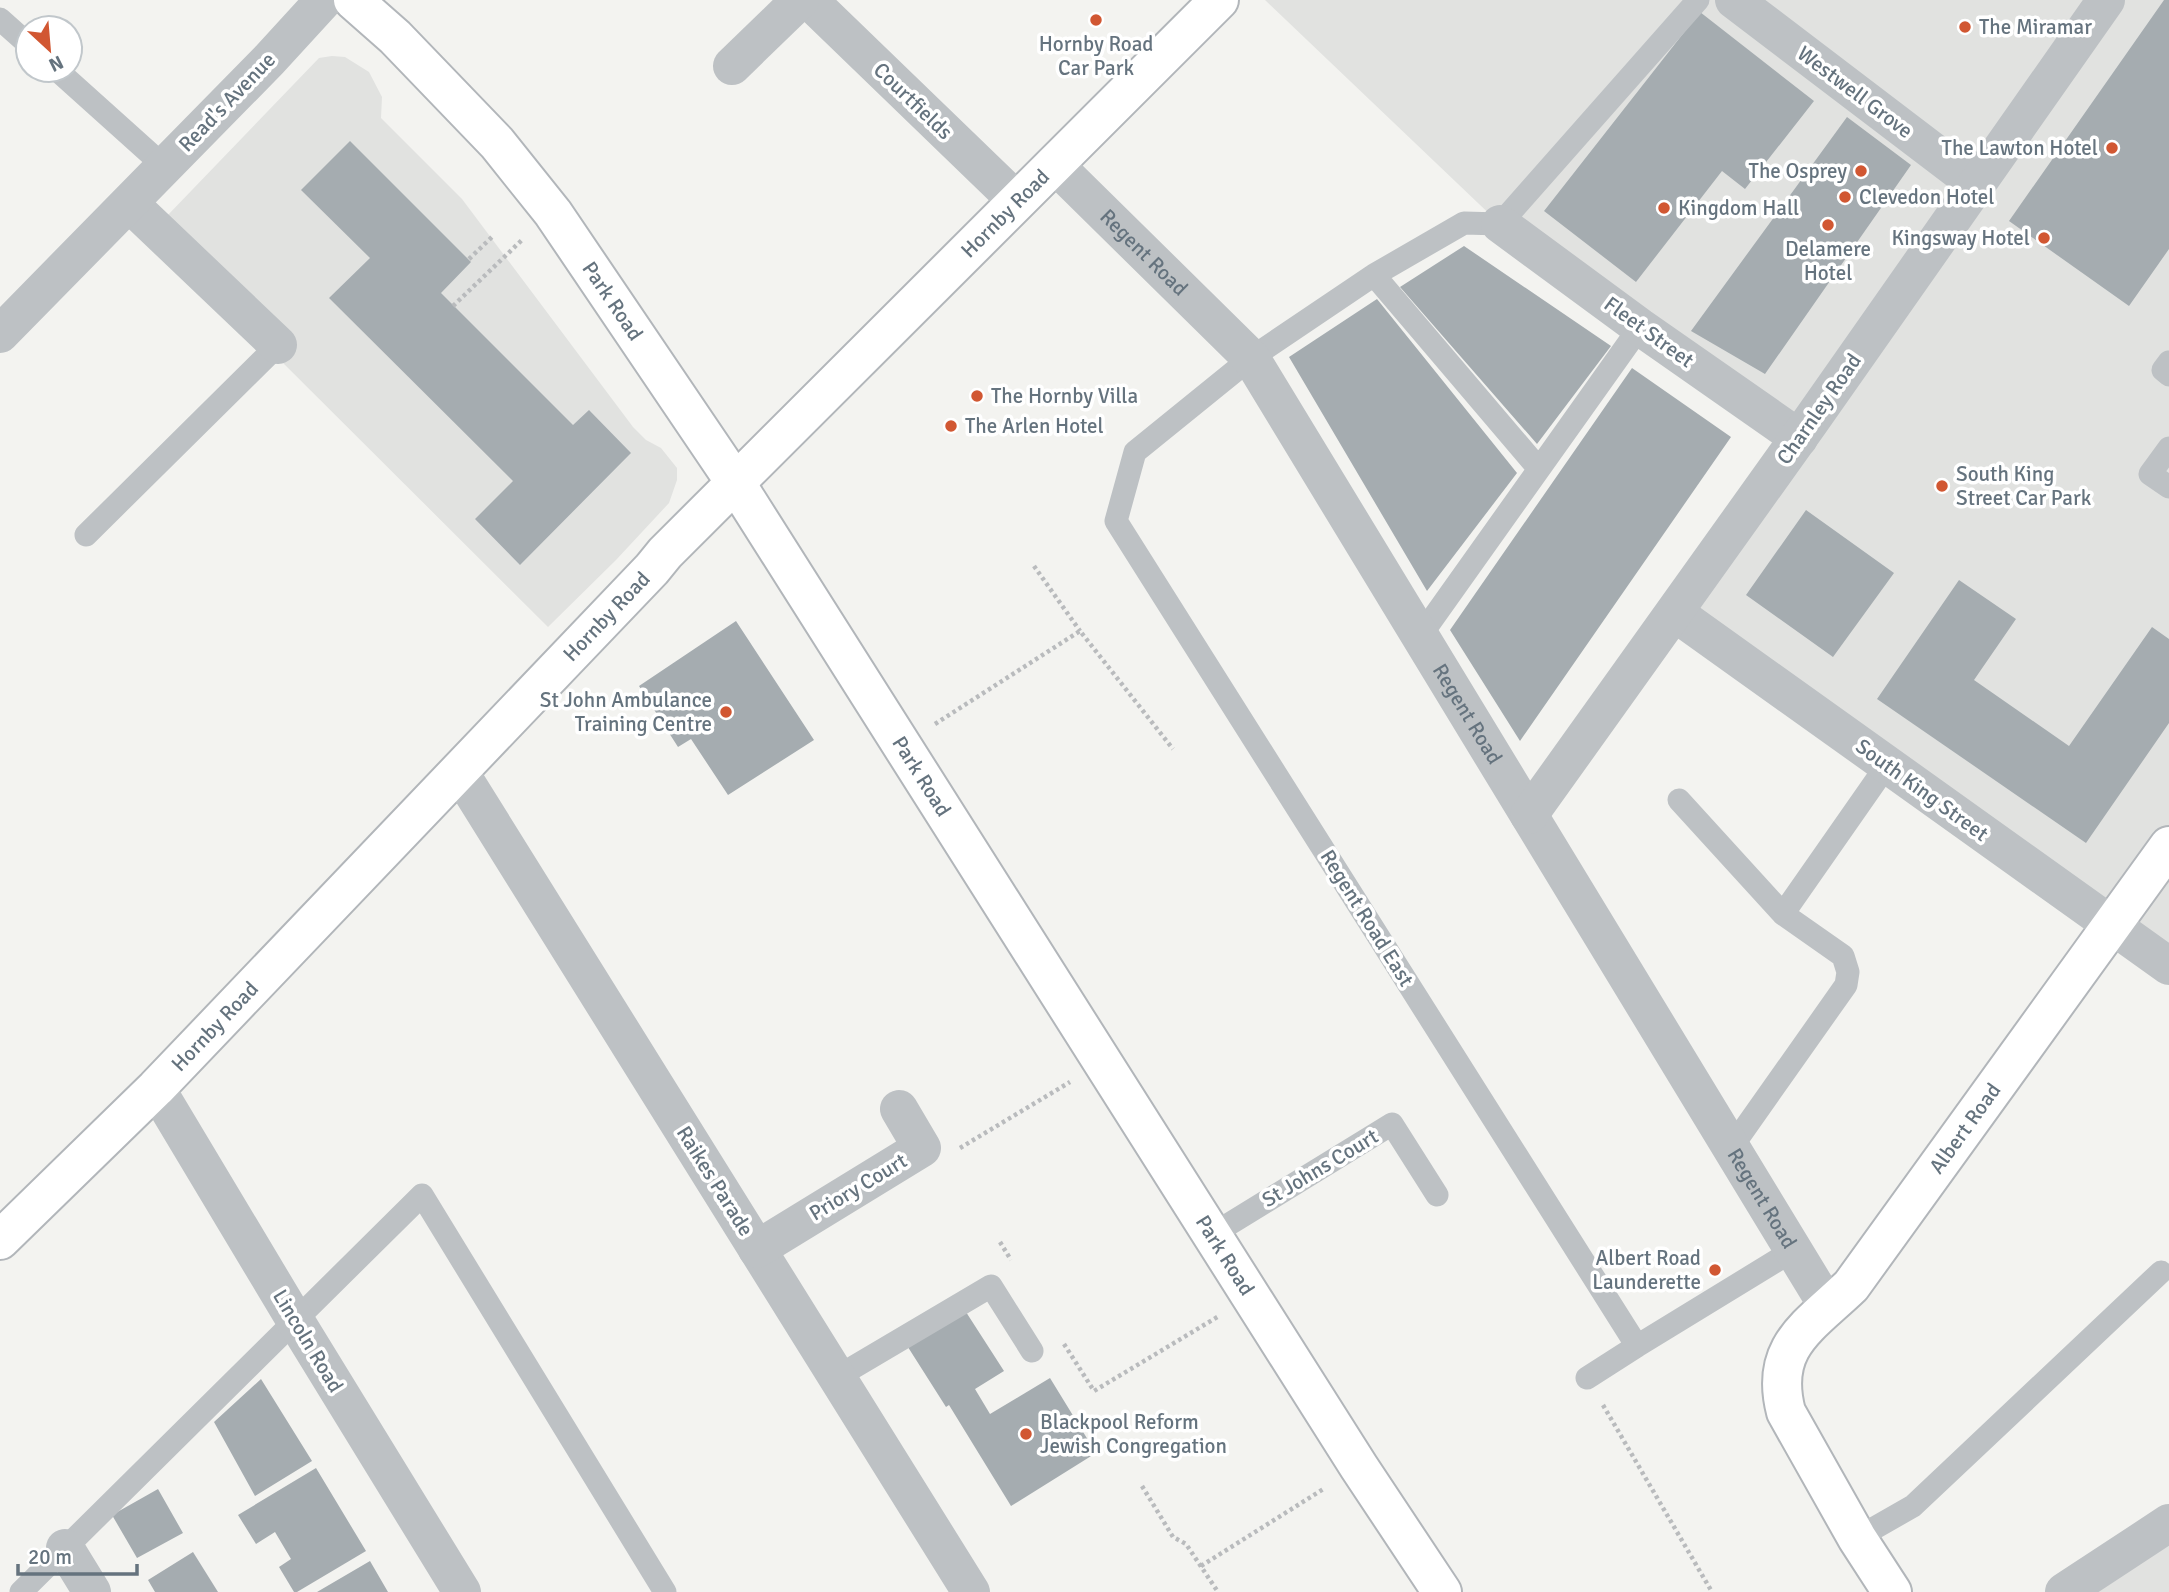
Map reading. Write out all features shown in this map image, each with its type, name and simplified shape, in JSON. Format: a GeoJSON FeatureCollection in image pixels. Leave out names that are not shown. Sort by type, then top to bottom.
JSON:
{"type":"FeatureCollection","features":[{"type":"Feature","properties":{"kind":"main road","name":"Park Road"},"geometry":{"type":"LineString","coordinates":[[353,0],[395,37],[497,143],[545,203],[735,482],[1359,1467],[1442,1592]]}},
{"type":"Feature","properties":{"kind":"main road","name":"Hornby Road"},"geometry":{"type":"LineString","coordinates":[[0,1240],[156,1088],[735,482],[1219,0]]}},
{"type":"Feature","properties":{"kind":"main road","name":"Albert Road"},"geometry":{"type":"LineString","coordinates":[[1857,1538],[1786,1412],[1780,1391],[1782,1369],[1788,1350],[1801,1333],[1857,1277],[2169,846]]}},
{"type":"Feature","properties":{"kind":"main road"},"geometry":{"type":"LineString","coordinates":[[1857,1538],[1892,1592]]}},
{"type":"Feature","properties":{"kind":"street","name":"Read's Avenue"},"geometry":{"type":"LineString","coordinates":[[0,334],[269,61],[324,0]]}},
{"type":"Feature","properties":{"kind":"street"},"geometry":{"type":"LineString","coordinates":[[732,66],[800,0]]}},
{"type":"Feature","properties":{"kind":"street","name":"Courtfields"},"geometry":{"type":"LineString","coordinates":[[810,0],[1017,201]]}},
{"type":"Feature","properties":{"kind":"street","name":"Westwell Grove"},"geometry":{"type":"LineString","coordinates":[[1734,0],[1976,184]]}},
{"type":"Feature","properties":{"kind":"street","name":"Charnley Road"},"geometry":{"type":"LineString","coordinates":[[1529,815],[1799,438],[2106,0]]}},
{"type":"Feature","properties":{"kind":"street","name":"Regent Road"},"geometry":{"type":"LineString","coordinates":[[1054,164],[1251,358],[1829,1307]]}},
{"type":"Feature","properties":{"kind":"street"},"geometry":{"type":"LineString","coordinates":[[130,204],[278,345]]}},
{"type":"Feature","properties":{"kind":"street","name":"Fleet Street"},"geometry":{"type":"LineString","coordinates":[[1500,224],[1640,327],[1799,438]]}},
{"type":"Feature","properties":{"kind":"street","name":"South King Street"},"geometry":{"type":"LineString","coordinates":[[1675,613],[2169,966]]}},
{"type":"Feature","properties":{"kind":"street","name":"Raikes Parade"},"geometry":{"type":"LineString","coordinates":[[459,771],[971,1592]]}},
{"type":"Feature","properties":{"kind":"street","name":"Lincoln Road"},"geometry":{"type":"LineString","coordinates":[[156,1088],[462,1592]]}},
{"type":"Feature","properties":{"kind":"street","name":"Priory Court"},"geometry":{"type":"LineString","coordinates":[[757,1249],[922,1147],[899,1109]]}},
{"type":"Feature","properties":{"kind":"street"},"geometry":{"type":"LineString","coordinates":[[2064,1592],[2169,1523]]}},
{"type":"Feature","properties":{"kind":"street"},"geometry":{"type":"LineString","coordinates":[[65,1548],[92,1592]]}},
{"type":"Feature","properties":{"kind":"lane"},"geometry":{"type":"LineString","coordinates":[[1500,224],[1698,0]]}},
{"type":"Feature","properties":{"kind":"lane"},"geometry":{"type":"LineString","coordinates":[[73,84],[165,167]]}},
{"type":"Feature","properties":{"kind":"lane","name":"Regent Road East"},"geometry":{"type":"LineString","coordinates":[[1500,224],[1464,223],[1374,275],[1251,358],[1135,452],[1116,521],[1637,1346]]}},
{"type":"Feature","properties":{"kind":"lane"},"geometry":{"type":"LineString","coordinates":[[1374,275],[1539,469]]}},
{"type":"Feature","properties":{"kind":"lane"},"geometry":{"type":"LineString","coordinates":[[1420,635],[1640,327]]}},
{"type":"Feature","properties":{"kind":"lane"},"geometry":{"type":"LineString","coordinates":[[86,535],[278,345]]}},
{"type":"Feature","properties":{"kind":"lane"},"geometry":{"type":"LineString","coordinates":[[2169,362],[2163,370],[2169,375]]}},
{"type":"Feature","properties":{"kind":"lane"},"geometry":{"type":"LineString","coordinates":[[2169,448],[2150,474],[2169,487]]}},
{"type":"Feature","properties":{"kind":"lane"},"geometry":{"type":"LineString","coordinates":[[1783,914],[1887,765]]}},
{"type":"Feature","properties":{"kind":"lane"},"geometry":{"type":"LineString","coordinates":[[1679,800],[1783,914],[1843,956],[1848,972],[1846,985],[1731,1148]]}},
{"type":"Feature","properties":{"kind":"lane","name":"St Johns Court"},"geometry":{"type":"LineString","coordinates":[[1213,1234],[1392,1124],[1437,1195]]}},
{"type":"Feature","properties":{"kind":"lane"},"geometry":{"type":"LineString","coordinates":[[21,1592],[422,1195],[666,1592]]}},
{"type":"Feature","properties":{"kind":"lane"},"geometry":{"type":"LineString","coordinates":[[1587,1378],[1794,1250]]}},
{"type":"Feature","properties":{"kind":"lane"},"geometry":{"type":"LineString","coordinates":[[1857,1538],[1913,1506],[2161,1272]]}},
{"type":"Feature","properties":{"kind":"lane"},"geometry":{"type":"LineString","coordinates":[[837,1377],[991,1286],[1031,1352]]}},
{"type":"Feature","properties":{"kind":"path"},"geometry":{"type":"LineString","coordinates":[[469,259],[492,237]]}},
{"type":"Feature","properties":{"kind":"path"},"geometry":{"type":"LineString","coordinates":[[453,306],[504,256]]}},
{"type":"Feature","properties":{"kind":"path"},"geometry":{"type":"LineString","coordinates":[[1034,566],[1080,631],[1173,749]]}},
{"type":"Feature","properties":{"kind":"path"},"geometry":{"type":"LineString","coordinates":[[902,745],[1080,631]]}},
{"type":"Feature","properties":{"kind":"path"},"geometry":{"type":"LineString","coordinates":[[959,1149],[1103,1061]]}},
{"type":"Feature","properties":{"kind":"path"},"geometry":{"type":"LineString","coordinates":[[1000,1242],[1014,1265]]}},
{"type":"Feature","properties":{"kind":"path"},"geometry":{"type":"LineString","coordinates":[[1058,1334],[1094,1391],[1253,1296]]}},
{"type":"Feature","properties":{"kind":"path"},"geometry":{"type":"LineString","coordinates":[[1587,1378],[1712,1592]]}},
{"type":"Feature","properties":{"kind":"path"},"geometry":{"type":"LineString","coordinates":[[1201,1566],[1359,1467]]}},
{"type":"Feature","properties":{"kind":"path"},"geometry":{"type":"LineString","coordinates":[[1142,1486],[1173,1537],[1186,1544],[1217,1592]]}},
{"type":"Feature","properties":{"kind":"shaded area"},"geometry":{"type":"Polygon","coordinates":[[[1265,0],[2169,0],[2169,968],[1675,613],[1798,438],[1500,224],[1265,0]]]}},
{"type":"Feature","properties":{"kind":"shaded area"},"geometry":{"type":"Polygon","coordinates":[[[345,57],[369,72],[382,97],[381,118],[462,199],[633,427],[646,440],[661,448],[677,468],[677,480],[669,503],[548,627],[276,356],[166,217],[319,58],[345,57]]]}},
{"type":"Feature","properties":{"kind":"shaded area"},"geometry":{"type":"Polygon","coordinates":[[[2169,1523],[2169,1592],[2064,1592],[2169,1523]]]}},
{"type":"Feature","properties":{"kind":"building"},"geometry":{"type":"Polygon","coordinates":[[[2164,0],[2169,0],[2169,249],[2129,306],[2009,221],[2164,0]]]}},
{"type":"Feature","properties":{"kind":"building"},"geometry":{"type":"Polygon","coordinates":[[[1700,12],[1814,101],[1745,189],[1722,171],[1636,282],[1544,211],[1700,12]]]}},
{"type":"Feature","properties":{"kind":"building"},"geometry":{"type":"Polygon","coordinates":[[[1847,117],[1911,165],[1765,374],[1691,331],[1847,117]]]}},
{"type":"Feature","properties":{"kind":"building"},"geometry":{"type":"Polygon","coordinates":[[[350,141],[471,262],[441,293],[573,425],[589,410],[631,453],[520,565],[475,519],[513,481],[329,298],[370,258],[301,190],[350,141]]]}},
{"type":"Feature","properties":{"kind":"building"},"geometry":{"type":"Polygon","coordinates":[[[1464,246],[1611,346],[1537,444],[1400,287],[1464,246]]]}},
{"type":"Feature","properties":{"kind":"building"},"geometry":{"type":"Polygon","coordinates":[[[1377,299],[1517,473],[1427,591],[1289,357],[1377,299]]]}},
{"type":"Feature","properties":{"kind":"building"},"geometry":{"type":"Polygon","coordinates":[[[1632,368],[1731,437],[1520,741],[1450,630],[1632,368]]]}},
{"type":"Feature","properties":{"kind":"building"},"geometry":{"type":"Polygon","coordinates":[[[1806,510],[1894,573],[1833,657],[1746,595],[1806,510]]]}},
{"type":"Feature","properties":{"kind":"building"},"geometry":{"type":"Polygon","coordinates":[[[1959,580],[2016,619],[1974,680],[2069,746],[2152,627],[2169,639],[2169,723],[2086,843],[1877,699],[1959,580]]]}},
{"type":"Feature","properties":{"kind":"building","name":"St John Ambulance Training Centre"},"geometry":{"type":"Polygon","coordinates":[[[736,621],[814,740],[728,795],[691,739],[678,747],[639,686],[736,621]]]}},
{"type":"Feature","properties":{"kind":"building","name":"Blackpool Reform Jewish Congregation"},"geometry":{"type":"Polygon","coordinates":[[[966,1312],[1004,1371],[975,1389],[990,1414],[1050,1378],[1096,1453],[1011,1506],[949,1405],[946,1407],[906,1344],[966,1312]]]}},
{"type":"Feature","properties":{"kind":"building"},"geometry":{"type":"Polygon","coordinates":[[[261,1379],[312,1461],[255,1496],[214,1422],[261,1379]]]}},
{"type":"Feature","properties":{"kind":"building"},"geometry":{"type":"Polygon","coordinates":[[[316,1468],[366,1551],[294,1592],[279,1567],[291,1559],[275,1532],[256,1544],[238,1515],[316,1468]]]}},
{"type":"Feature","properties":{"kind":"building"},"geometry":{"type":"Polygon","coordinates":[[[158,1489],[183,1533],[137,1558],[112,1515],[158,1489]]]}},
{"type":"Feature","properties":{"kind":"building"},"geometry":{"type":"Polygon","coordinates":[[[193,1552],[218,1592],[155,1592],[148,1580],[193,1552]]]}},
{"type":"Feature","properties":{"kind":"building"},"geometry":{"type":"Polygon","coordinates":[[[370,1561],[388,1592],[317,1592],[370,1561]]]}},
{"type":"Feature","properties":{"kind":"place","name":"Hornby Road Car Park"},"geometry":{"type":"Point","coordinates":[1096,20]}},
{"type":"Feature","properties":{"kind":"place","name":"The Miramar"},"geometry":{"type":"Point","coordinates":[1965,27]}},
{"type":"Feature","properties":{"kind":"place","name":"The Lawton Hotel"},"geometry":{"type":"Point","coordinates":[2112,148]}},
{"type":"Feature","properties":{"kind":"place","name":"The Osprey"},"geometry":{"type":"Point","coordinates":[1861,171]}},
{"type":"Feature","properties":{"kind":"place","name":"Clevedon Hotel"},"geometry":{"type":"Point","coordinates":[1845,197]}},
{"type":"Feature","properties":{"kind":"place","name":"Kingdom Hall"},"geometry":{"type":"Point","coordinates":[1664,208]}},
{"type":"Feature","properties":{"kind":"place","name":"Delamere Hotel"},"geometry":{"type":"Point","coordinates":[1828,225]}},
{"type":"Feature","properties":{"kind":"place","name":"Kingsway Hotel"},"geometry":{"type":"Point","coordinates":[2044,238]}},
{"type":"Feature","properties":{"kind":"place","name":"The Hornby Villa"},"geometry":{"type":"Point","coordinates":[977,396]}},
{"type":"Feature","properties":{"kind":"place","name":"The Arlen Hotel"},"geometry":{"type":"Point","coordinates":[951,426]}},
{"type":"Feature","properties":{"kind":"place","name":"South King Street Car Park"},"geometry":{"type":"Point","coordinates":[1942,486]}},
{"type":"Feature","properties":{"kind":"place","name":"St John Ambulance Training Centre"},"geometry":{"type":"Point","coordinates":[726,712]}},
{"type":"Feature","properties":{"kind":"place","name":"Albert Road Launderette"},"geometry":{"type":"Point","coordinates":[1715,1270]}},
{"type":"Feature","properties":{"kind":"place","name":"Blackpool Reform Jewish Congregation"},"geometry":{"type":"Point","coordinates":[1026,1434]}}]}
